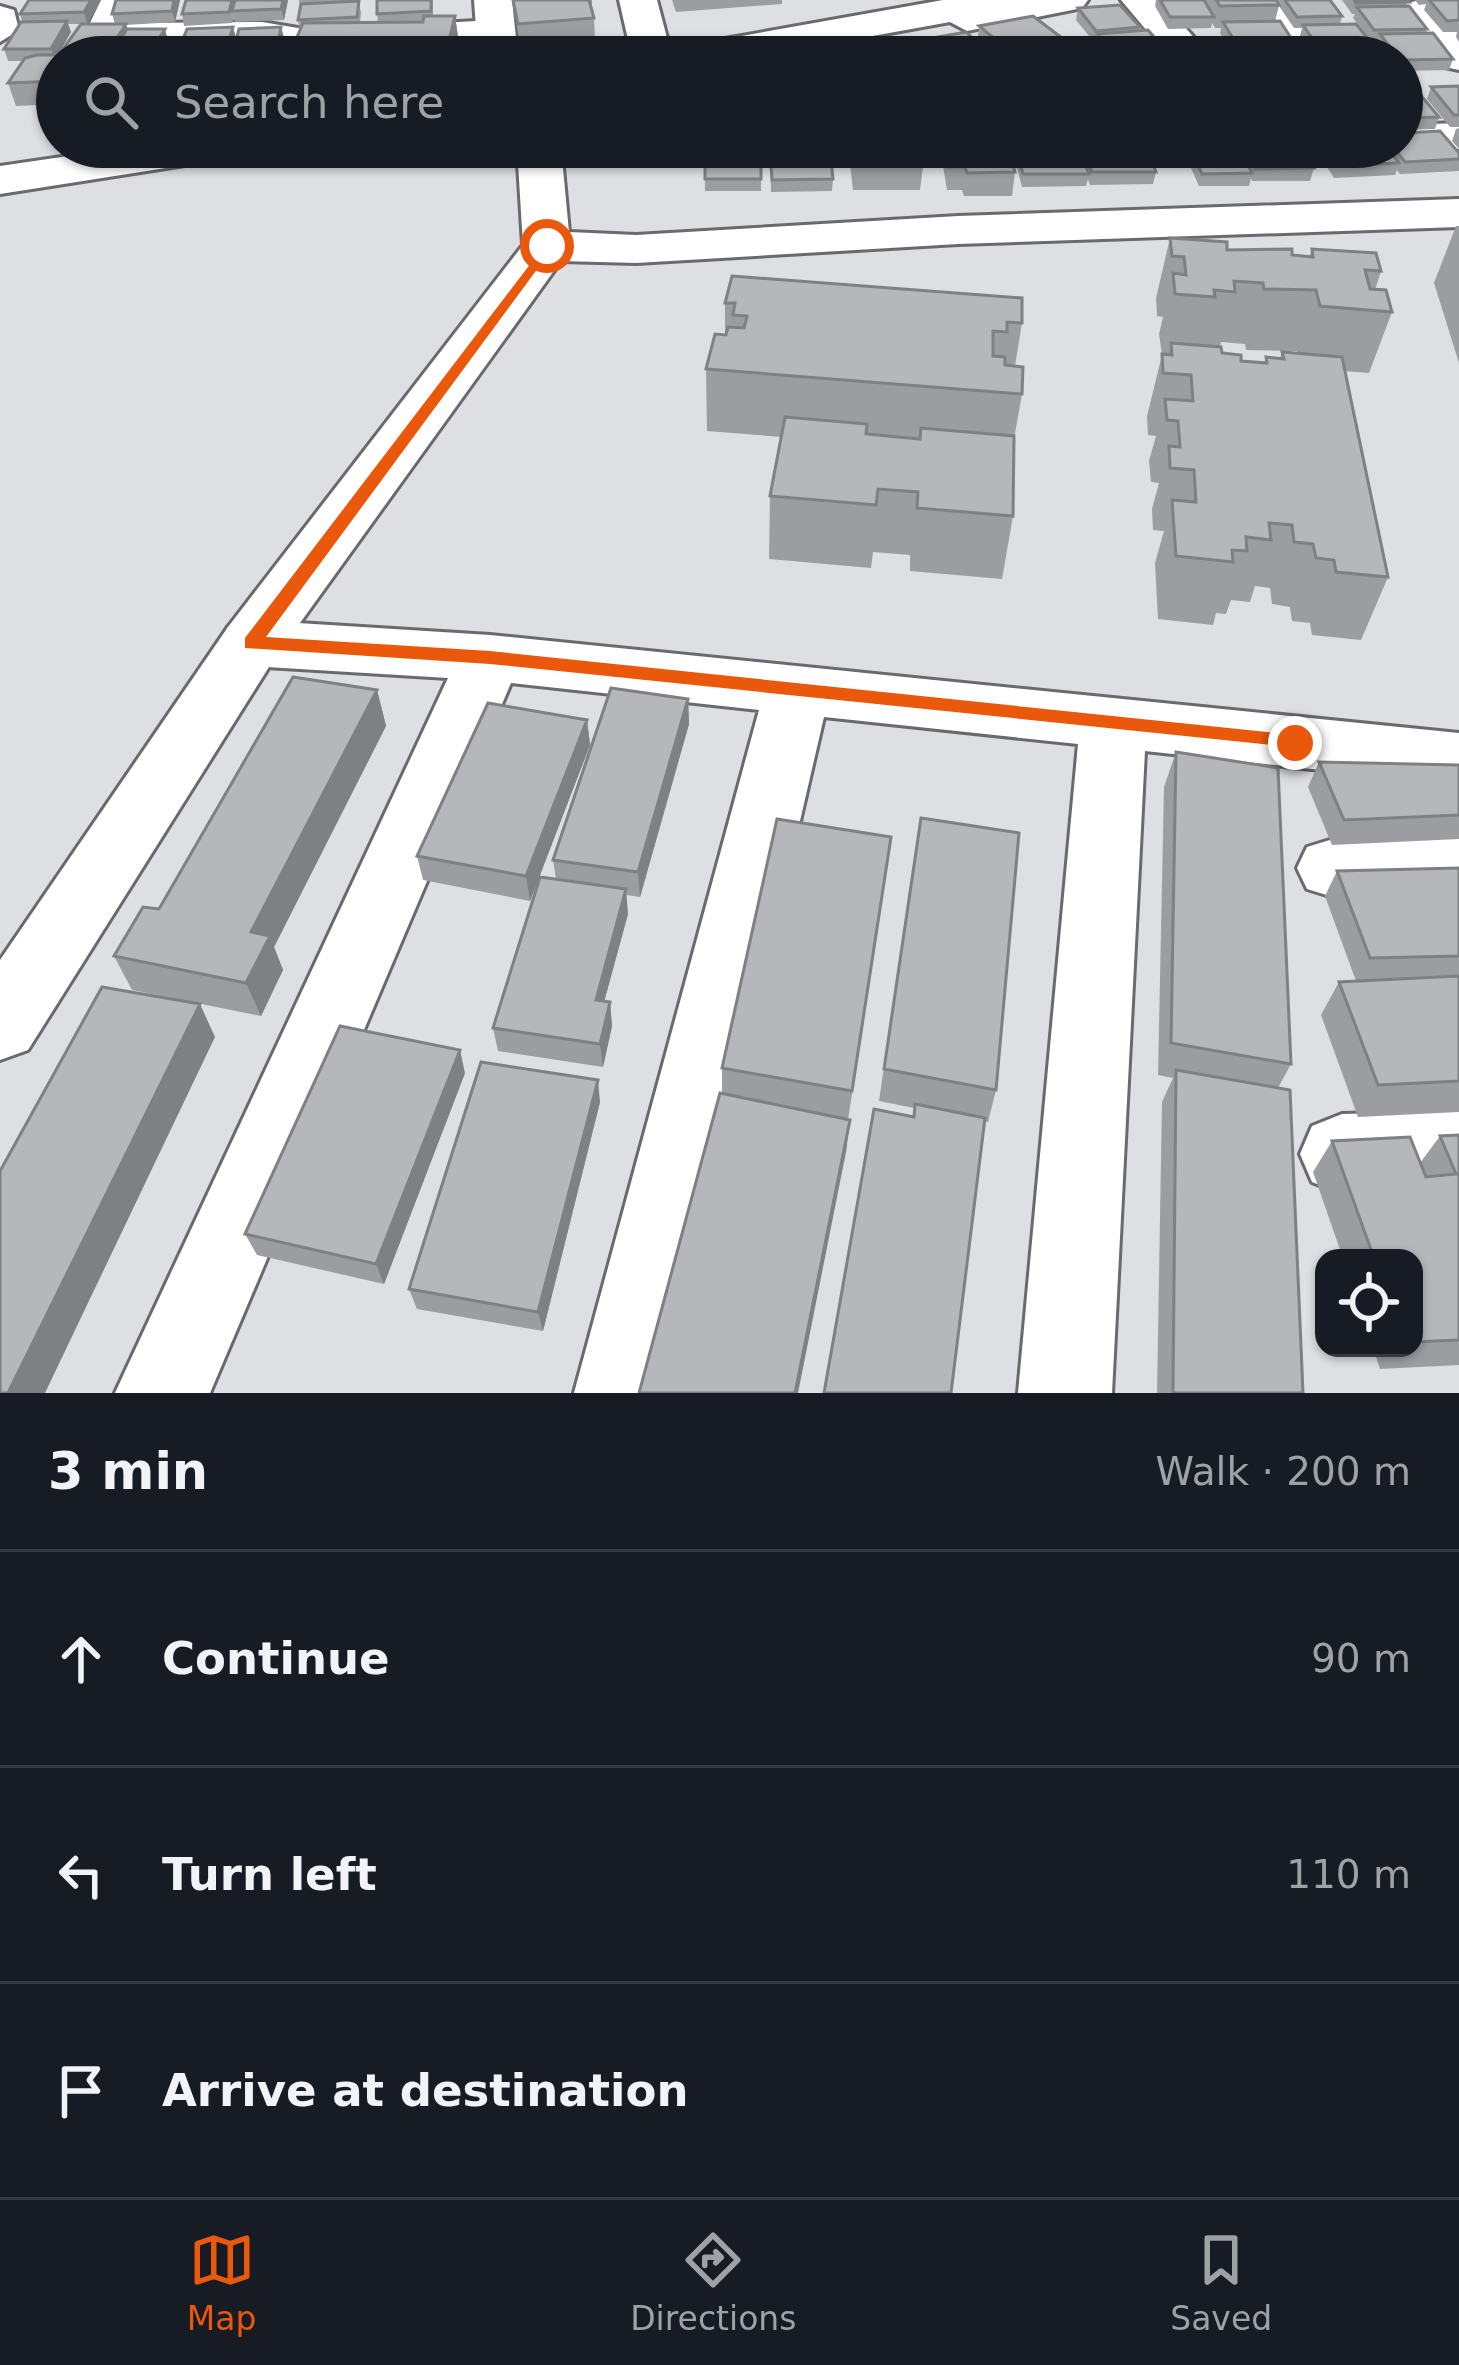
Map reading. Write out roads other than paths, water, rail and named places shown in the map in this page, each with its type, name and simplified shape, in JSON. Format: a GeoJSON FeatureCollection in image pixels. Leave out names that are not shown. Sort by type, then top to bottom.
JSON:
{"type":"FeatureCollection","features":[{"type":"Feature","properties":{"kind":"street"},"geometry":{"type":"LineString","coordinates":[[154,36],[116,33],[107,27],[120,1],[168,0]]}},
{"type":"Feature","properties":{"kind":"street"},"geometry":{"type":"LineString","coordinates":[[638,0],[647,36]]}},
{"type":"Feature","properties":{"kind":"street"},"geometry":{"type":"LineString","coordinates":[[789,36],[919,8],[1007,0]]}},
{"type":"Feature","properties":{"kind":"street"},"geometry":{"type":"LineString","coordinates":[[873,36],[1070,0]]}},
{"type":"Feature","properties":{"kind":"street"},"geometry":{"type":"LineString","coordinates":[[1140,0],[1172,36]]}},
{"type":"Feature","properties":{"kind":"street"},"geometry":{"type":"LineString","coordinates":[[1268,0],[1295,36]]}},
{"type":"Feature","properties":{"kind":"street"},"geometry":{"type":"LineString","coordinates":[[1420,11],[1453,82]]}},
{"type":"Feature","properties":{"kind":"street"},"geometry":{"type":"LineString","coordinates":[[0,18],[0,30]]}},
{"type":"Feature","properties":{"kind":"street"},"geometry":{"type":"LineString","coordinates":[[327,36],[374,19],[495,30]]}},
{"type":"Feature","properties":{"kind":"street"},"geometry":{"type":"LineString","coordinates":[[234,36],[294,36]]}},
{"type":"Feature","properties":{"kind":"street"},"geometry":{"type":"LineString","coordinates":[[1423,137],[1459,136]]}},
{"type":"Feature","properties":{"kind":"street"},"geometry":{"type":"LineString","coordinates":[[0,160],[36,155]]}},
{"type":"Feature","properties":{"kind":"street"},"geometry":{"type":"LineString","coordinates":[[0,180],[79,168]]}},
{"type":"Feature","properties":{"kind":"street"},"geometry":{"type":"LineString","coordinates":[[0,1025],[251,643],[547,246],[540,168]]}},
{"type":"Feature","properties":{"kind":"street"},"geometry":{"type":"LineString","coordinates":[[547,246],[636,249],[958,230],[1459,213]]}},
{"type":"Feature","properties":{"kind":"street"},"geometry":{"type":"LineString","coordinates":[[251,643],[490,658],[796,694],[1459,759]]}},
{"type":"Feature","properties":{"kind":"street"},"geometry":{"type":"LineString","coordinates":[[162,1393],[490,658]]}},
{"type":"Feature","properties":{"kind":"street"},"geometry":{"type":"LineString","coordinates":[[621,1393],[796,694]]}},
{"type":"Feature","properties":{"kind":"street"},"geometry":{"type":"LineString","coordinates":[[1065,1393],[1113,724]]}},
{"type":"Feature","properties":{"kind":"street"},"geometry":{"type":"LineString","coordinates":[[1334,868],[1459,866]]}},
{"type":"Feature","properties":{"kind":"street"},"geometry":{"type":"LineString","coordinates":[[1342,1154],[1459,1150]]}}]}
